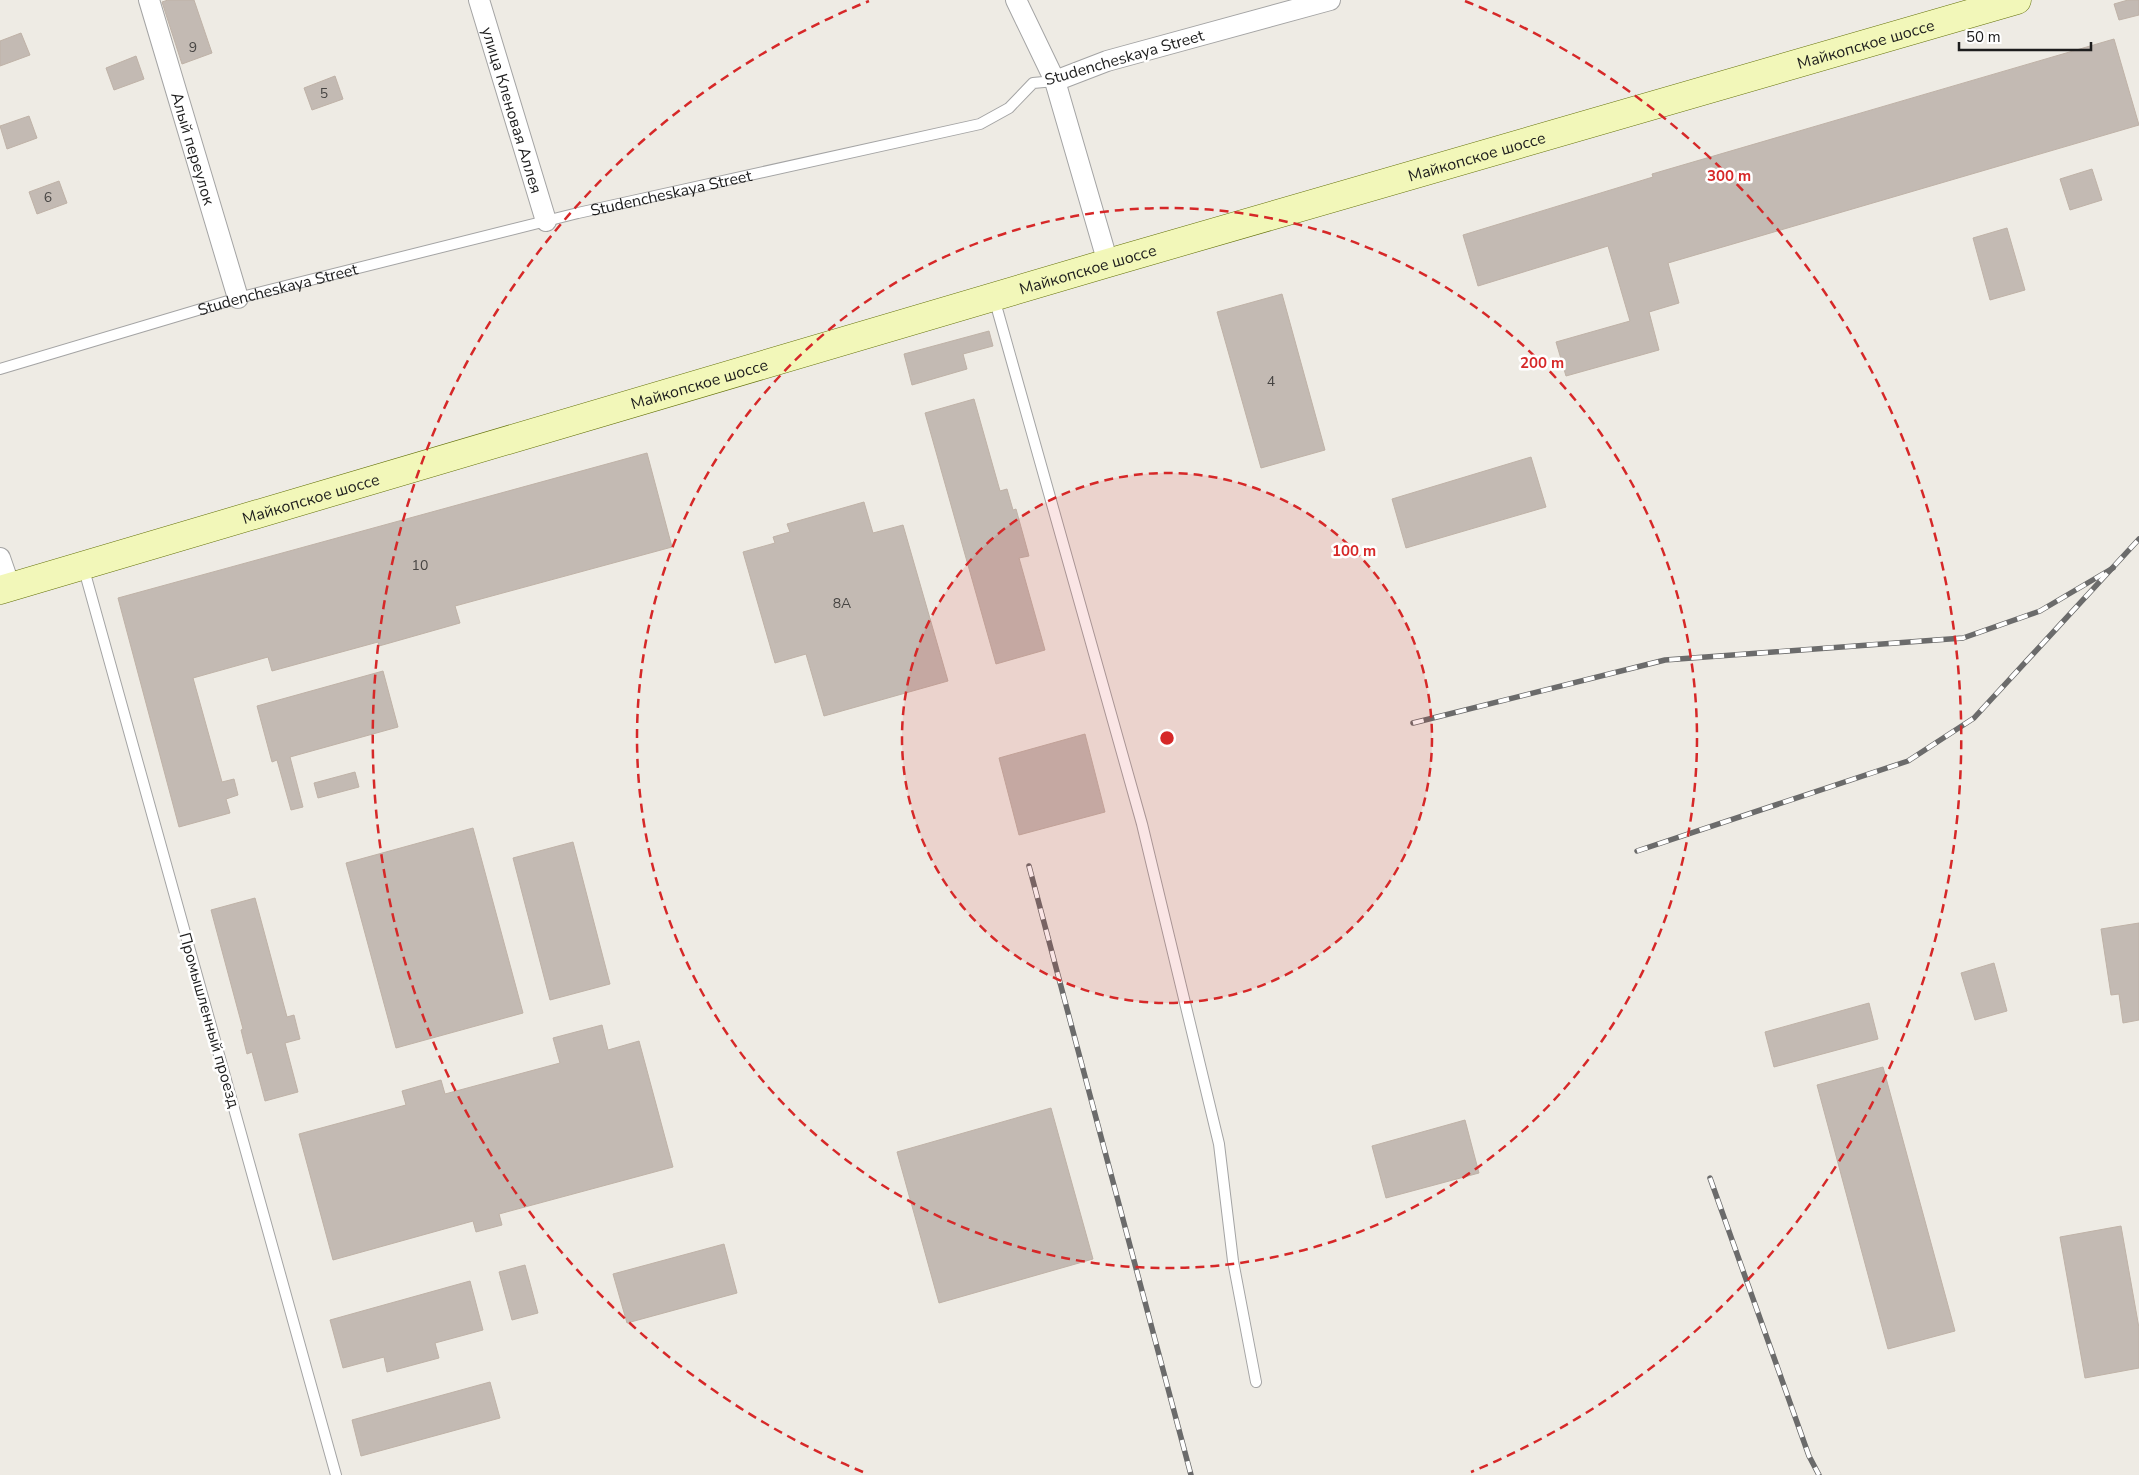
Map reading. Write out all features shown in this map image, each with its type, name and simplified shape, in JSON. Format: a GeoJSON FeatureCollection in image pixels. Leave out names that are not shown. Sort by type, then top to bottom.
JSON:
{"type":"FeatureCollection","features":[{"type":"Feature","properties":{"kind":"street","name":"Алый переулок"},"geometry":{"type":"LineString","coordinates":[[149,0],[238,298]]}},
{"type":"Feature","properties":{"kind":"street","name":"улица Кленовая Аллея"},"geometry":{"type":"LineString","coordinates":[[478,0],[546,221]]}},
{"type":"Feature","properties":{"kind":"street"},"geometry":{"type":"LineString","coordinates":[[1016,0],[1055,81],[1108,263]]}},
{"type":"Feature","properties":{"kind":"street","name":"Studencheskaya Street"},"geometry":{"type":"LineString","coordinates":[[1055,81],[1106,61],[1330,0]]}},
{"type":"Feature","properties":{"kind":"street","name":"Майкопское шоссе"},"geometry":{"type":"LineString","coordinates":[[5,588],[1108,263],[2017,0]]}},
{"type":"Feature","properties":{"kind":"street"},"geometry":{"type":"LineString","coordinates":[[0,558],[5,588]]}},
{"type":"Feature","properties":{"kind":"lane","name":"Studencheskaya Street"},"geometry":{"type":"LineString","coordinates":[[0,369],[238,298],[546,221],[980,124],[1009,108],[1033,82],[1055,81]]}},
{"type":"Feature","properties":{"kind":"lane"},"geometry":{"type":"LineString","coordinates":[[994,297],[1142,824],[1219,1144],[1233,1261],[1256,1382]]}},
{"type":"Feature","properties":{"kind":"lane","name":"Промышленный проезд"},"geometry":{"type":"LineString","coordinates":[[83,566],[336,1475]]}},
{"type":"Feature","properties":{"kind":"building"},"geometry":{"type":"Polygon","coordinates":[[[168,0],[194,0],[212,53],[182,64],[162,2],[168,0]]]}},
{"type":"Feature","properties":{"kind":"building"},"geometry":{"type":"Polygon","coordinates":[[[2128,0],[2139,0],[2139,15],[2119,20],[2114,4],[2128,0]]]}},
{"type":"Feature","properties":{"kind":"building"},"geometry":{"type":"Polygon","coordinates":[[[21,33],[30,55],[0,66],[0,41],[21,33]]]}},
{"type":"Feature","properties":{"kind":"building"},"geometry":{"type":"Polygon","coordinates":[[[2114,39],[2139,125],[1668,263],[1679,303],[1649,312],[1659,350],[1566,376],[1556,342],[1630,321],[1608,246],[1478,286],[1463,235],[1653,177],[1652,174],[2114,39]]]}},
{"type":"Feature","properties":{"kind":"building"},"geometry":{"type":"Polygon","coordinates":[[[136,56],[144,79],[114,90],[106,68],[136,56]]]}},
{"type":"Feature","properties":{"kind":"building"},"geometry":{"type":"Polygon","coordinates":[[[335,76],[343,99],[312,110],[304,88],[335,76]]]}},
{"type":"Feature","properties":{"kind":"building"},"geometry":{"type":"Polygon","coordinates":[[[29,116],[37,138],[7,149],[0,126],[29,116]]]}},
{"type":"Feature","properties":{"kind":"building"},"geometry":{"type":"Polygon","coordinates":[[[2092,169],[2102,200],[2070,210],[2060,179],[2092,169]]]}},
{"type":"Feature","properties":{"kind":"building"},"geometry":{"type":"Polygon","coordinates":[[[59,181],[67,203],[37,214],[29,192],[59,181]]]}},
{"type":"Feature","properties":{"kind":"building"},"geometry":{"type":"Polygon","coordinates":[[[2007,228],[2025,290],[1990,300],[1973,238],[2007,228]]]}},
{"type":"Feature","properties":{"kind":"building"},"geometry":{"type":"Polygon","coordinates":[[[1282,294],[1325,450],[1261,468],[1217,312],[1282,294]]]}},
{"type":"Feature","properties":{"kind":"building"},"geometry":{"type":"Polygon","coordinates":[[[989,331],[993,346],[963,354],[967,369],[912,385],[904,354],[989,331]]]}},
{"type":"Feature","properties":{"kind":"building"},"geometry":{"type":"Polygon","coordinates":[[[974,399],[1000,491],[1007,489],[1013,510],[1016,509],[1029,556],[1019,558],[1045,650],[996,664],[925,413],[974,399]]]}},
{"type":"Feature","properties":{"kind":"building"},"geometry":{"type":"Polygon","coordinates":[[[647,453],[672,547],[455,606],[460,623],[379,646],[378,642],[272,671],[268,657],[193,678],[222,782],[234,779],[238,795],[226,799],[230,813],[179,827],[118,598],[647,453]]]}},
{"type":"Feature","properties":{"kind":"building"},"geometry":{"type":"Polygon","coordinates":[[[1531,457],[1546,507],[1406,548],[1392,499],[1531,457]]]}},
{"type":"Feature","properties":{"kind":"building"},"geometry":{"type":"Polygon","coordinates":[[[864,502],[873,533],[903,525],[948,681],[824,716],[806,654],[775,663],[743,552],[775,543],[773,537],[790,532],[787,524],[864,502]]]}},
{"type":"Feature","properties":{"kind":"building"},"geometry":{"type":"Polygon","coordinates":[[[383,671],[398,727],[290,757],[303,807],[291,810],[277,760],[272,762],[257,706],[383,671]]]}},
{"type":"Feature","properties":{"kind":"building"},"geometry":{"type":"Polygon","coordinates":[[[1085,734],[1105,812],[1019,835],[999,758],[1085,734]]]}},
{"type":"Feature","properties":{"kind":"building"},"geometry":{"type":"Polygon","coordinates":[[[355,772],[359,787],[318,798],[314,783],[355,772]]]}},
{"type":"Feature","properties":{"kind":"building"},"geometry":{"type":"Polygon","coordinates":[[[473,828],[523,1013],[396,1048],[346,863],[473,828]]]}},
{"type":"Feature","properties":{"kind":"building"},"geometry":{"type":"Polygon","coordinates":[[[573,842],[610,984],[550,1000],[513,858],[573,842]]]}},
{"type":"Feature","properties":{"kind":"building"},"geometry":{"type":"Polygon","coordinates":[[[255,898],[287,1017],[294,1015],[300,1039],[285,1043],[298,1092],[265,1101],[252,1052],[247,1054],[241,1030],[243,1029],[211,910],[255,898]]]}},
{"type":"Feature","properties":{"kind":"building"},"geometry":{"type":"Polygon","coordinates":[[[2139,923],[2139,1020],[2123,1023],[2119,994],[2111,995],[2101,929],[2139,923]]]}},
{"type":"Feature","properties":{"kind":"building"},"geometry":{"type":"Polygon","coordinates":[[[1994,963],[2007,1011],[1975,1020],[1961,973],[1994,963]]]}},
{"type":"Feature","properties":{"kind":"building"},"geometry":{"type":"Polygon","coordinates":[[[1869,1003],[1878,1039],[1774,1067],[1765,1032],[1869,1003]]]}},
{"type":"Feature","properties":{"kind":"building"},"geometry":{"type":"Polygon","coordinates":[[[602,1025],[608,1050],[639,1041],[673,1167],[499,1214],[502,1225],[476,1232],[473,1221],[333,1260],[299,1134],[406,1105],[402,1091],[441,1080],[445,1094],[560,1063],[553,1038],[602,1025]]]}},
{"type":"Feature","properties":{"kind":"building"},"geometry":{"type":"Polygon","coordinates":[[[1883,1067],[1955,1331],[1888,1349],[1817,1085],[1883,1067]]]}},
{"type":"Feature","properties":{"kind":"building"},"geometry":{"type":"Polygon","coordinates":[[[1051,1108],[1093,1259],[939,1303],[897,1152],[1051,1108]]]}},
{"type":"Feature","properties":{"kind":"building"},"geometry":{"type":"Polygon","coordinates":[[[1465,1120],[1479,1173],[1386,1198],[1372,1146],[1465,1120]]]}},
{"type":"Feature","properties":{"kind":"building"},"geometry":{"type":"Polygon","coordinates":[[[2121,1226],[2139,1328],[2139,1368],[2085,1378],[2060,1237],[2121,1226]]]}},
{"type":"Feature","properties":{"kind":"building"},"geometry":{"type":"Polygon","coordinates":[[[724,1244],[737,1293],[627,1323],[613,1274],[724,1244]]]}},
{"type":"Feature","properties":{"kind":"building"},"geometry":{"type":"Polygon","coordinates":[[[525,1265],[538,1313],[512,1320],[499,1272],[525,1265]]]}},
{"type":"Feature","properties":{"kind":"building"},"geometry":{"type":"Polygon","coordinates":[[[470,1281],[483,1330],[435,1343],[439,1358],[387,1372],[384,1357],[343,1368],[330,1320],[470,1281]]]}},
{"type":"Feature","properties":{"kind":"building"},"geometry":{"type":"Polygon","coordinates":[[[490,1382],[500,1418],[361,1456],[352,1420],[490,1382]]]}},
{"type":"Feature","properties":{"kind":"railway"},"geometry":{"type":"LineString","coordinates":[[1637,851],[1908,761],[1974,718],[2139,539]]}},
{"type":"Feature","properties":{"kind":"railway"},"geometry":{"type":"LineString","coordinates":[[1413,723],[1665,660],[1963,638],[2040,611],[2113,568]]}},
{"type":"Feature","properties":{"kind":"railway"},"geometry":{"type":"LineString","coordinates":[[1029,866],[1191,1475]]}},
{"type":"Feature","properties":{"kind":"railway"},"geometry":{"type":"LineString","coordinates":[[1710,1178],[1809,1456],[1819,1475]]}}]}
